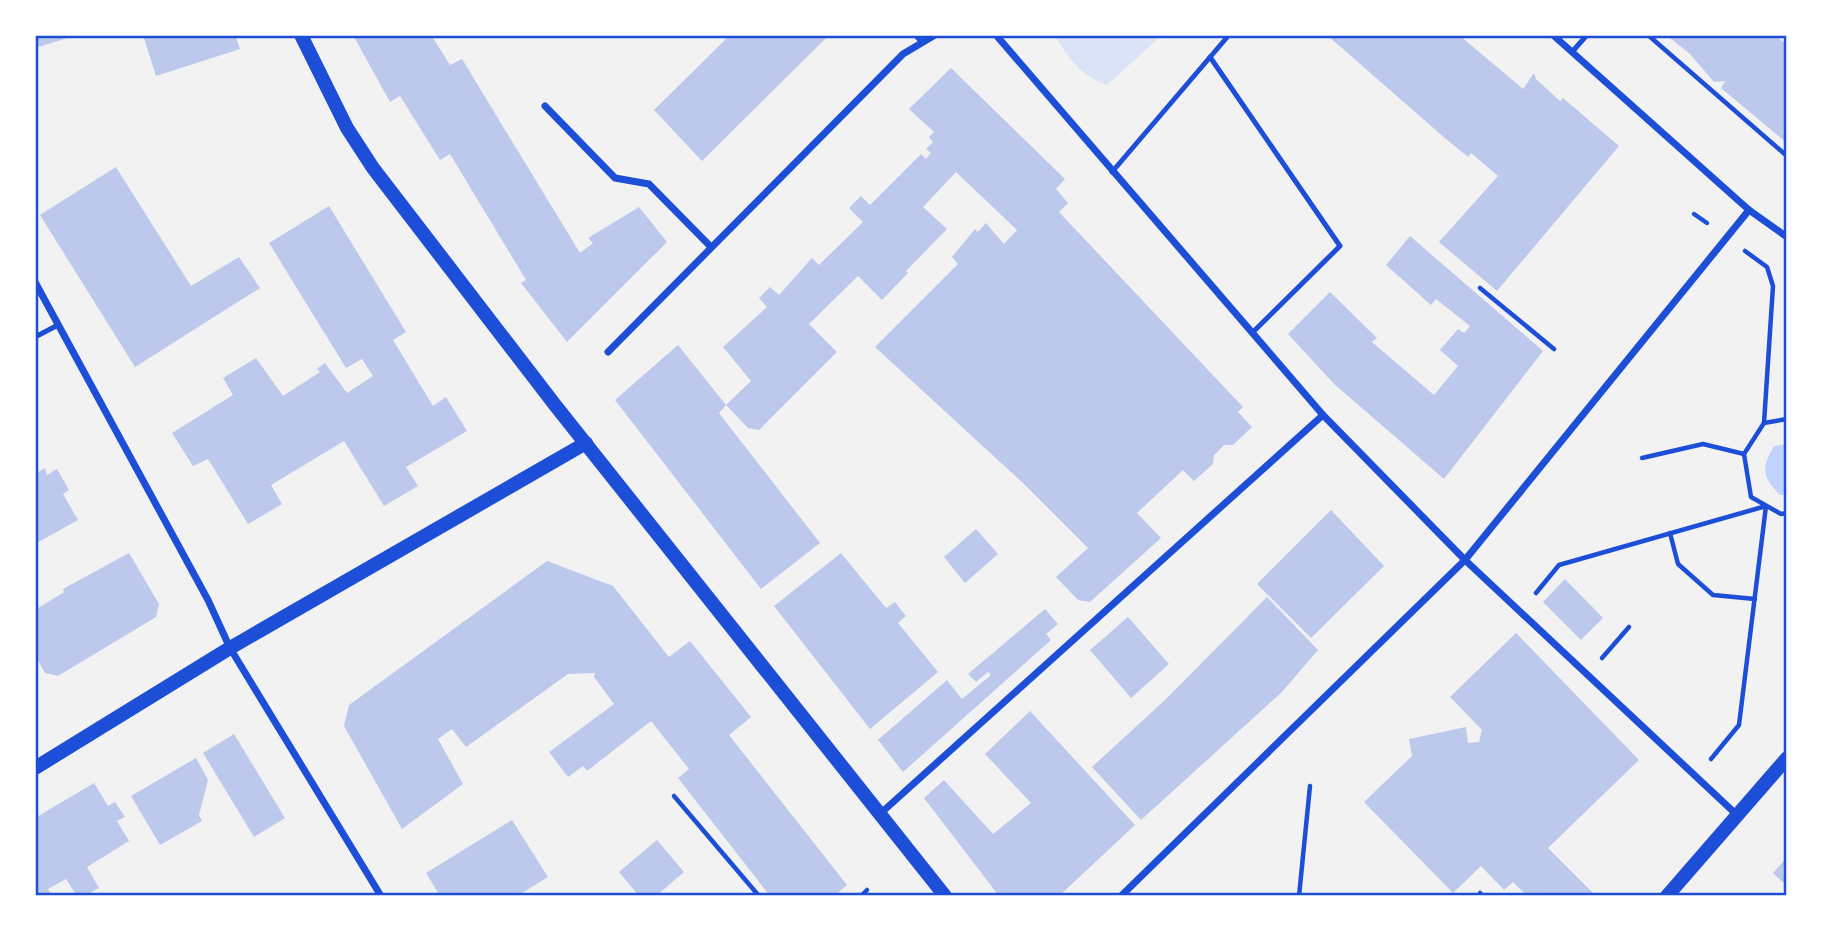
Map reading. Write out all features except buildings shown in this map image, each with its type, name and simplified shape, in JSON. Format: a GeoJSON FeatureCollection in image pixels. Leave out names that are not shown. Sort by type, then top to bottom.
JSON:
{"type":"FeatureCollection","features":[{"type":"Feature","properties":{"kind":"main road"},"geometry":{"type":"LineString","coordinates":[[301,35],[347,128],[373,168],[586,443],[946,896]]}},
{"type":"Feature","properties":{"kind":"main road"},"geometry":{"type":"LineString","coordinates":[[35,768],[230,648],[586,443]]}},
{"type":"Feature","properties":{"kind":"main road"},"geometry":{"type":"LineString","coordinates":[[1667,896],[1787,758]]}},
{"type":"Feature","properties":{"kind":"street"},"geometry":{"type":"LineString","coordinates":[[608,352],[918,38],[935,35]]}},
{"type":"Feature","properties":{"kind":"street"},"geometry":{"type":"LineString","coordinates":[[996,35],[1323,415],[1465,560],[1738,816]]}},
{"type":"Feature","properties":{"kind":"street"},"geometry":{"type":"LineString","coordinates":[[1553,35],[1749,210],[1787,237]]}},
{"type":"Feature","properties":{"kind":"street"},"geometry":{"type":"LineString","coordinates":[[545,106],[615,178],[649,184],[711,247]]}},
{"type":"Feature","properties":{"kind":"street"},"geometry":{"type":"LineString","coordinates":[[1121,896],[1465,560],[1749,210]]}},
{"type":"Feature","properties":{"kind":"street"},"geometry":{"type":"LineString","coordinates":[[35,282],[208,600],[230,648],[381,896]]}},
{"type":"Feature","properties":{"kind":"street"},"geometry":{"type":"LineString","coordinates":[[881,813],[1323,415]]}},
{"type":"Feature","properties":{"kind":"lane"},"geometry":{"type":"LineString","coordinates":[[1112,172],[1229,35]]}},
{"type":"Feature","properties":{"kind":"lane"},"geometry":{"type":"LineString","coordinates":[[1572,52],[1587,35]]}},
{"type":"Feature","properties":{"kind":"lane"},"geometry":{"type":"LineString","coordinates":[[1210,57],[1340,246],[1252,333]]}},
{"type":"Feature","properties":{"kind":"lane"},"geometry":{"type":"LineString","coordinates":[[35,337],[58,325]]}},
{"type":"Feature","properties":{"kind":"path"},"geometry":{"type":"LineString","coordinates":[[1648,35],[1787,156]]}},
{"type":"Feature","properties":{"kind":"path"},"geometry":{"type":"LineString","coordinates":[[1768,267],[1773,286],[1764,423],[1744,454],[1751,497],[1781,514],[1787,513]]}},
{"type":"Feature","properties":{"kind":"path"},"geometry":{"type":"LineString","coordinates":[[1480,288],[1554,349]]}},
{"type":"Feature","properties":{"kind":"path"},"geometry":{"type":"LineString","coordinates":[[1764,423],[1787,419]]}},
{"type":"Feature","properties":{"kind":"path"},"geometry":{"type":"LineString","coordinates":[[1642,458],[1703,444],[1744,454]]}},
{"type":"Feature","properties":{"kind":"path"},"geometry":{"type":"LineString","coordinates":[[1520,612],[1559,565],[1766,506]]}},
{"type":"Feature","properties":{"kind":"path"},"geometry":{"type":"LineString","coordinates":[[1696,777],[1739,725],[1766,506]]}},
{"type":"Feature","properties":{"kind":"path"},"geometry":{"type":"LineString","coordinates":[[1670,533],[1678,564],[1713,595],[1755,599]]}},
{"type":"Feature","properties":{"kind":"path"},"geometry":{"type":"LineString","coordinates":[[1587,675],[1629,627]]}},
{"type":"Feature","properties":{"kind":"path"},"geometry":{"type":"LineString","coordinates":[[1299,896],[1310,786]]}},
{"type":"Feature","properties":{"kind":"path"},"geometry":{"type":"LineString","coordinates":[[674,796],[759,896]]}},
{"type":"Feature","properties":{"kind":"path"},"geometry":{"type":"LineString","coordinates":[[860,896],[867,890]]}},
{"type":"Feature","properties":{"kind":"shaded area"},"geometry":{"type":"Polygon","coordinates":[[[1058,35],[1162,35],[1107,85],[1090,77],[1078,67],[1057,39],[1058,35]]]}},
{"type":"Feature","properties":{"kind":"water"},"geometry":{"type":"Polygon","coordinates":[[[1787,444],[1787,495],[1780,495],[1770,483],[1765,466],[1774,446],[1787,444]]]}}]}
